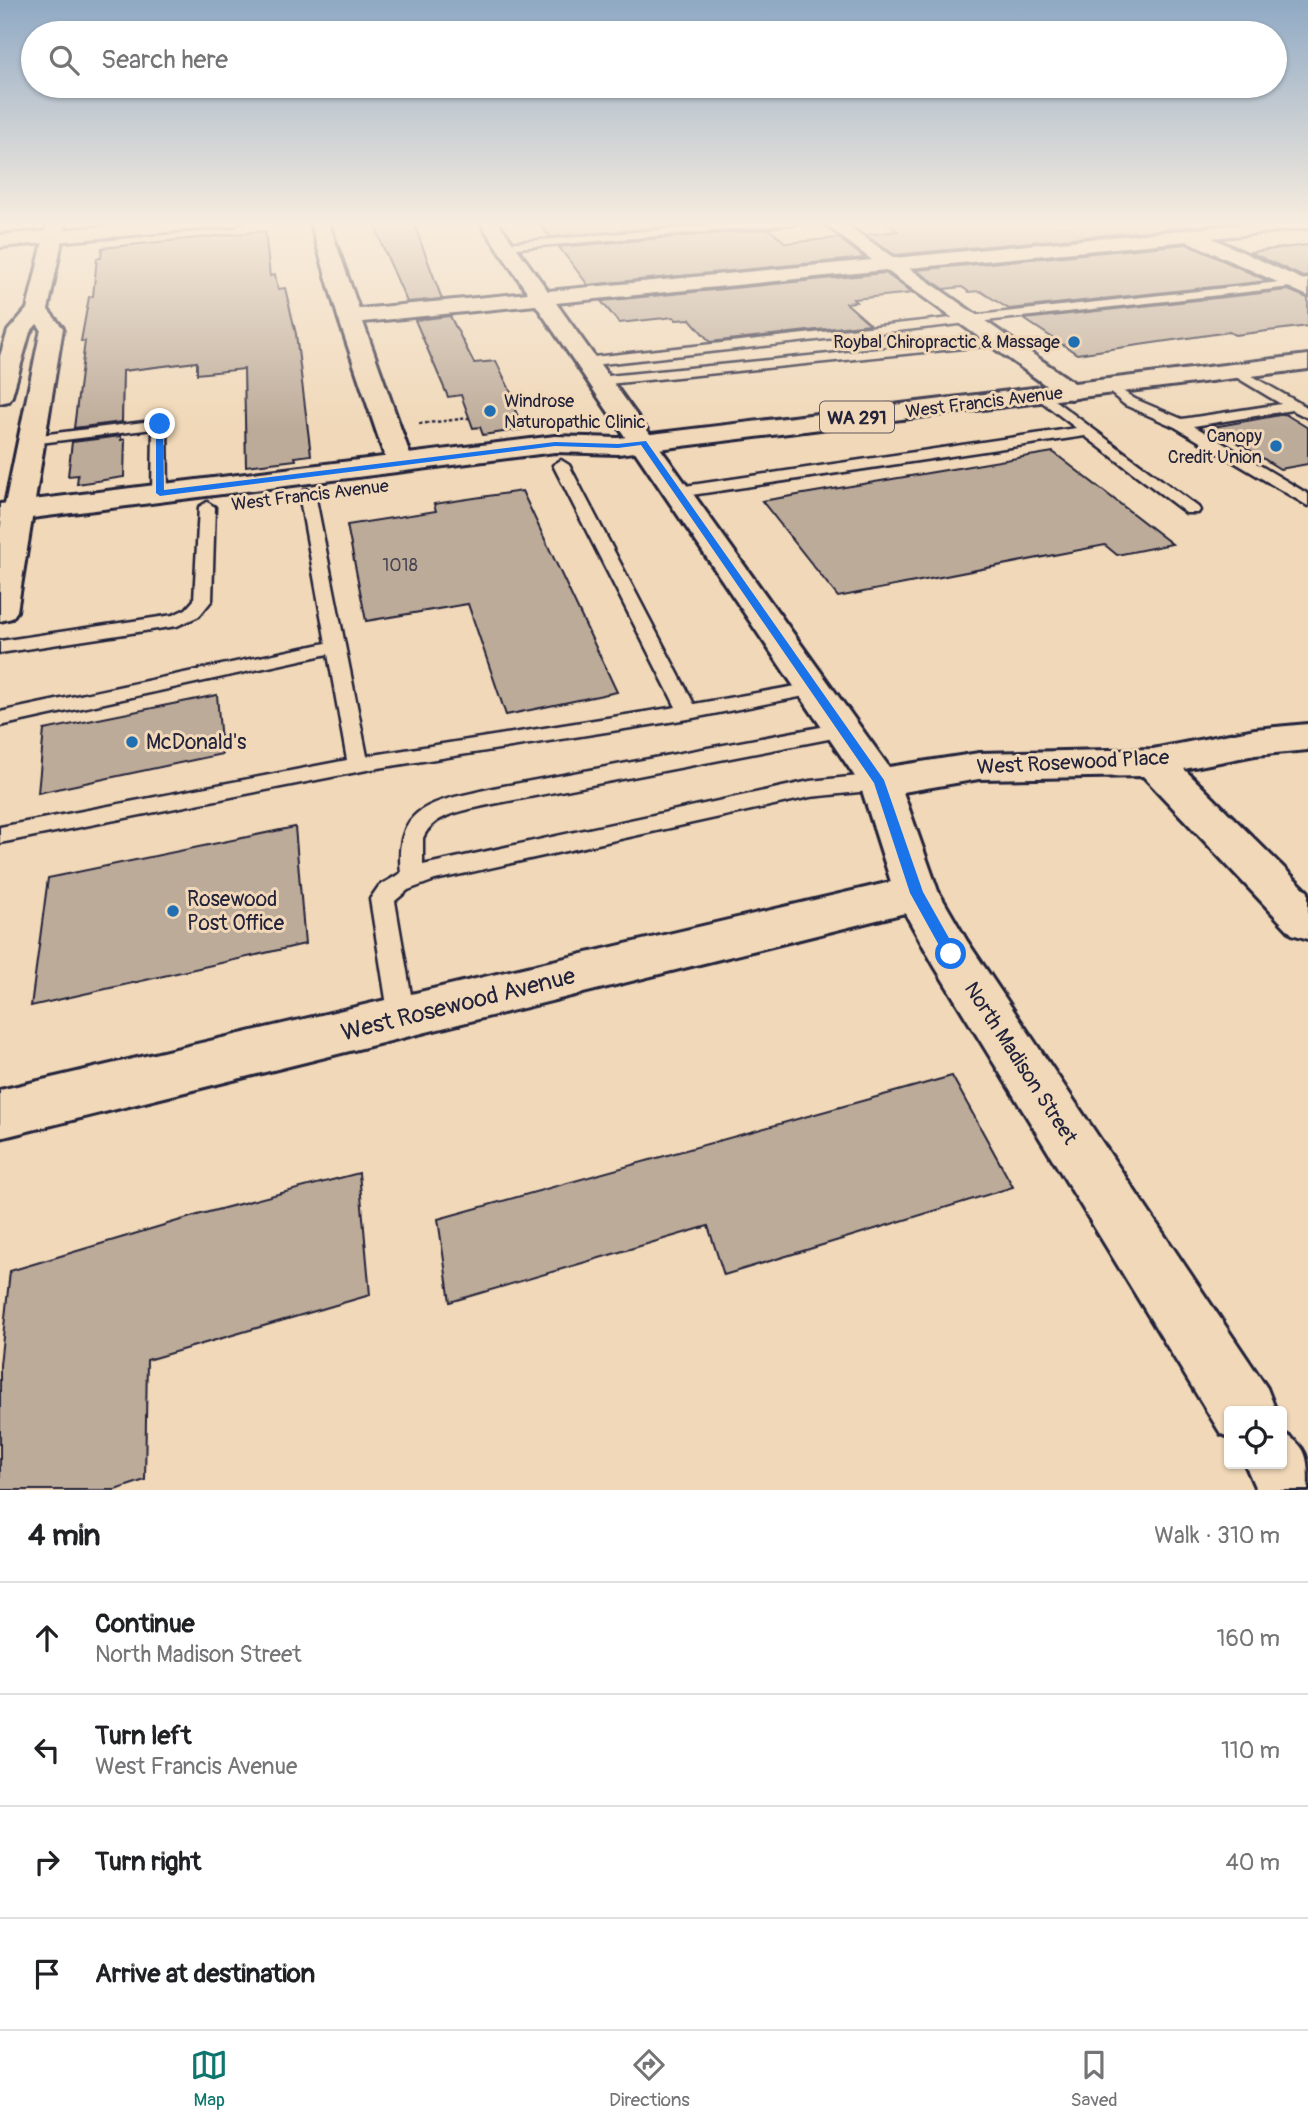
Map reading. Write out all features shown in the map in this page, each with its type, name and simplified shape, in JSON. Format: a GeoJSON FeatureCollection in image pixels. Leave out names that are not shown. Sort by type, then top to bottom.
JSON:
{"type":"FeatureCollection","features":[{"type":"Feature","properties":{"kind":"street"},"geometry":{"type":"LineString","coordinates":[[0,396],[19,331],[37,311],[42,291]]}},
{"type":"Feature","properties":{"kind":"street"},"geometry":{"type":"LineString","coordinates":[[341,291],[399,463]]}},
{"type":"Feature","properties":{"kind":"street","name":"North Madison Street"},"geometry":{"type":"LineString","coordinates":[[534,291],[591,371],[631,444],[678,492],[880,782],[917,893],[951,954],[1241,1406]]}},
{"type":"Feature","properties":{"kind":"street"},"geometry":{"type":"LineString","coordinates":[[349,317],[625,291]]}},
{"type":"Feature","properties":{"kind":"street"},"geometry":{"type":"LineString","coordinates":[[929,291],[1071,392]]}},
{"type":"Feature","properties":{"kind":"street"},"geometry":{"type":"LineString","coordinates":[[0,611],[9,522],[32,440],[52,328],[37,311]]}},
{"type":"Feature","properties":{"kind":"street","name":"West Francis Avenue"},"geometry":{"type":"LineString","coordinates":[[9,522],[160,493],[399,463],[555,444],[631,444],[1308,362]]}},
{"type":"Feature","properties":{"kind":"street","name":"West Francis Avenue"},"geometry":{"type":"LineString","coordinates":[[9,522],[207,507],[561,465],[631,444]]}},
{"type":"Feature","properties":{"kind":"street","name":"West Rosewood Place"},"geometry":{"type":"LineString","coordinates":[[880,782],[979,766],[1153,762],[1255,742],[1308,737]]}},
{"type":"Feature","properties":{"kind":"street"},"geometry":{"type":"LineString","coordinates":[[1153,762],[1308,921]]}},
{"type":"Feature","properties":{"kind":"street","name":"West Rosewood Avenue"},"geometry":{"type":"LineString","coordinates":[[0,1114],[917,893]]}},
{"type":"Feature","properties":{"kind":"street"},"geometry":{"type":"LineString","coordinates":[[1281,1469],[1295,1490]]}},
{"type":"Feature","properties":{"kind":"lane"},"geometry":{"type":"LineString","coordinates":[[591,371],[969,319],[1249,291]]}},
{"type":"Feature","properties":{"kind":"lane"},"geometry":{"type":"LineString","coordinates":[[591,371],[999,341]]}},
{"type":"Feature","properties":{"kind":"lane"},"geometry":{"type":"LineString","coordinates":[[1236,371],[1308,414]]}},
{"type":"Feature","properties":{"kind":"lane"},"geometry":{"type":"LineString","coordinates":[[1110,387],[1130,402],[1180,424],[1308,501]]}},
{"type":"Feature","properties":{"kind":"lane"},"geometry":{"type":"LineString","coordinates":[[1042,395],[1192,510]]}},
{"type":"Feature","properties":{"kind":"lane"},"geometry":{"type":"LineString","coordinates":[[1180,424],[1294,406]]}},
{"type":"Feature","properties":{"kind":"lane"},"geometry":{"type":"LineString","coordinates":[[32,440],[160,424],[160,493]]}},
{"type":"Feature","properties":{"kind":"lane"},"geometry":{"type":"LineString","coordinates":[[678,492],[1088,431]]}},
{"type":"Feature","properties":{"kind":"lane"},"geometry":{"type":"LineString","coordinates":[[561,465],[688,712]]}},
{"type":"Feature","properties":{"kind":"lane"},"geometry":{"type":"LineString","coordinates":[[1291,491],[1308,488]]}},
{"type":"Feature","properties":{"kind":"lane"},"geometry":{"type":"LineString","coordinates":[[307,495],[358,765]]}},
{"type":"Feature","properties":{"kind":"lane"},"geometry":{"type":"LineString","coordinates":[[0,647],[177,620],[193,613],[203,600],[207,507]]}},
{"type":"Feature","properties":{"kind":"lane"},"geometry":{"type":"LineString","coordinates":[[0,719],[335,647]]}},
{"type":"Feature","properties":{"kind":"lane"},"geometry":{"type":"LineString","coordinates":[[0,835],[358,765],[813,689]]}},
{"type":"Feature","properties":{"kind":"lane"},"geometry":{"type":"LineString","coordinates":[[412,878],[412,835],[425,817],[441,810],[493,796],[842,730]]}},
{"type":"Feature","properties":{"kind":"lane"},"geometry":{"type":"LineString","coordinates":[[402,1018],[382,899],[391,888],[412,878],[810,789],[880,782]]}},
{"type":"Feature","properties":{"kind":"path"},"geometry":{"type":"LineString","coordinates":[[411,425],[469,418]]}},
{"type":"Feature","properties":{"kind":"building"},"geometry":{"type":"Polygon","coordinates":[[[94,291],[286,291],[296,334],[311,455],[295,457],[296,460],[246,466],[244,369],[197,374],[197,362],[123,371],[122,422],[74,428],[85,341],[81,341],[89,297],[93,296],[94,291]]]}},
{"type":"Feature","properties":{"kind":"building"},"geometry":{"type":"Polygon","coordinates":[[[402,291],[439,291],[442,299],[407,302],[402,291]]]}},
{"type":"Feature","properties":{"kind":"building"},"geometry":{"type":"Polygon","coordinates":[[[707,291],[910,291],[913,293],[853,299],[856,302],[846,303],[870,324],[710,342],[690,319],[676,320],[674,317],[619,323],[601,301],[707,291]]]}},
{"type":"Feature","properties":{"kind":"building"},"geometry":{"type":"Polygon","coordinates":[[[967,291],[1180,291],[1009,309],[980,291],[967,291]]]}},
{"type":"Feature","properties":{"kind":"building"},"geometry":{"type":"Polygon","coordinates":[[[1283,291],[1308,298],[1308,326],[1235,335],[1229,332],[1077,354],[1024,319],[1283,291]]]}},
{"type":"Feature","properties":{"kind":"building"},"geometry":{"type":"Polygon","coordinates":[[[450,316],[474,363],[496,361],[517,405],[513,406],[524,429],[483,435],[480,427],[473,428],[461,395],[448,397],[415,320],[450,316]]]}},
{"type":"Feature","properties":{"kind":"building","name":"Canopy Credit Union"},"geometry":{"type":"Polygon","coordinates":[[[1285,414],[1308,428],[1308,464],[1280,469],[1213,427],[1285,414]]]}},
{"type":"Feature","properties":{"kind":"building"},"geometry":{"type":"Polygon","coordinates":[[[121,436],[121,440],[125,439],[124,477],[77,484],[78,475],[68,476],[72,442],[121,436]]]}},
{"type":"Feature","properties":{"kind":"building"},"geometry":{"type":"Polygon","coordinates":[[[1053,452],[1172,544],[1117,555],[1105,545],[838,597],[762,501],[1053,452]]]}},
{"type":"Feature","properties":{"kind":"building"},"geometry":{"type":"Polygon","coordinates":[[[522,491],[617,692],[506,715],[468,604],[366,621],[347,525],[436,511],[434,504],[522,491]]]}},
{"type":"Feature","properties":{"kind":"building","name":"McDonald's"},"geometry":{"type":"Polygon","coordinates":[[[217,695],[222,754],[38,793],[44,730],[217,695]]]}},
{"type":"Feature","properties":{"kind":"building","name":"Rosewood Post Office"},"geometry":{"type":"Polygon","coordinates":[[[295,827],[305,944],[31,1006],[48,878],[295,827]]]}},
{"type":"Feature","properties":{"kind":"building"},"geometry":{"type":"Polygon","coordinates":[[[952,1076],[1013,1187],[724,1275],[708,1226],[450,1302],[438,1219],[952,1076]]]}},
{"type":"Feature","properties":{"kind":"building"},"geometry":{"type":"Polygon","coordinates":[[[359,1173],[370,1295],[147,1360],[145,1480],[115,1490],[0,1490],[0,1365],[10,1271],[201,1214],[359,1173]]]}},
{"type":"Feature","properties":{"kind":"place","name":"Roybal Chiropractic & Massage"},"geometry":{"type":"Point","coordinates":[1074,342]}},
{"type":"Feature","properties":{"kind":"place","name":"Windrose Naturopathic Clinic"},"geometry":{"type":"Point","coordinates":[490,411]}},
{"type":"Feature","properties":{"kind":"place","name":"Canopy Credit Union"},"geometry":{"type":"Point","coordinates":[1276,446]}},
{"type":"Feature","properties":{"kind":"place","name":"McDonald's"},"geometry":{"type":"Point","coordinates":[132,742]}},
{"type":"Feature","properties":{"kind":"place","name":"Rosewood Post Office"},"geometry":{"type":"Point","coordinates":[173,911]}},
{"type":"Feature","properties":{"kind":"route"},"geometry":{"type":"LineString","coordinates":[[160,424],[160,493],[555,444],[618,446],[643,443],[880,782],[917,893],[951,954]]}}]}
